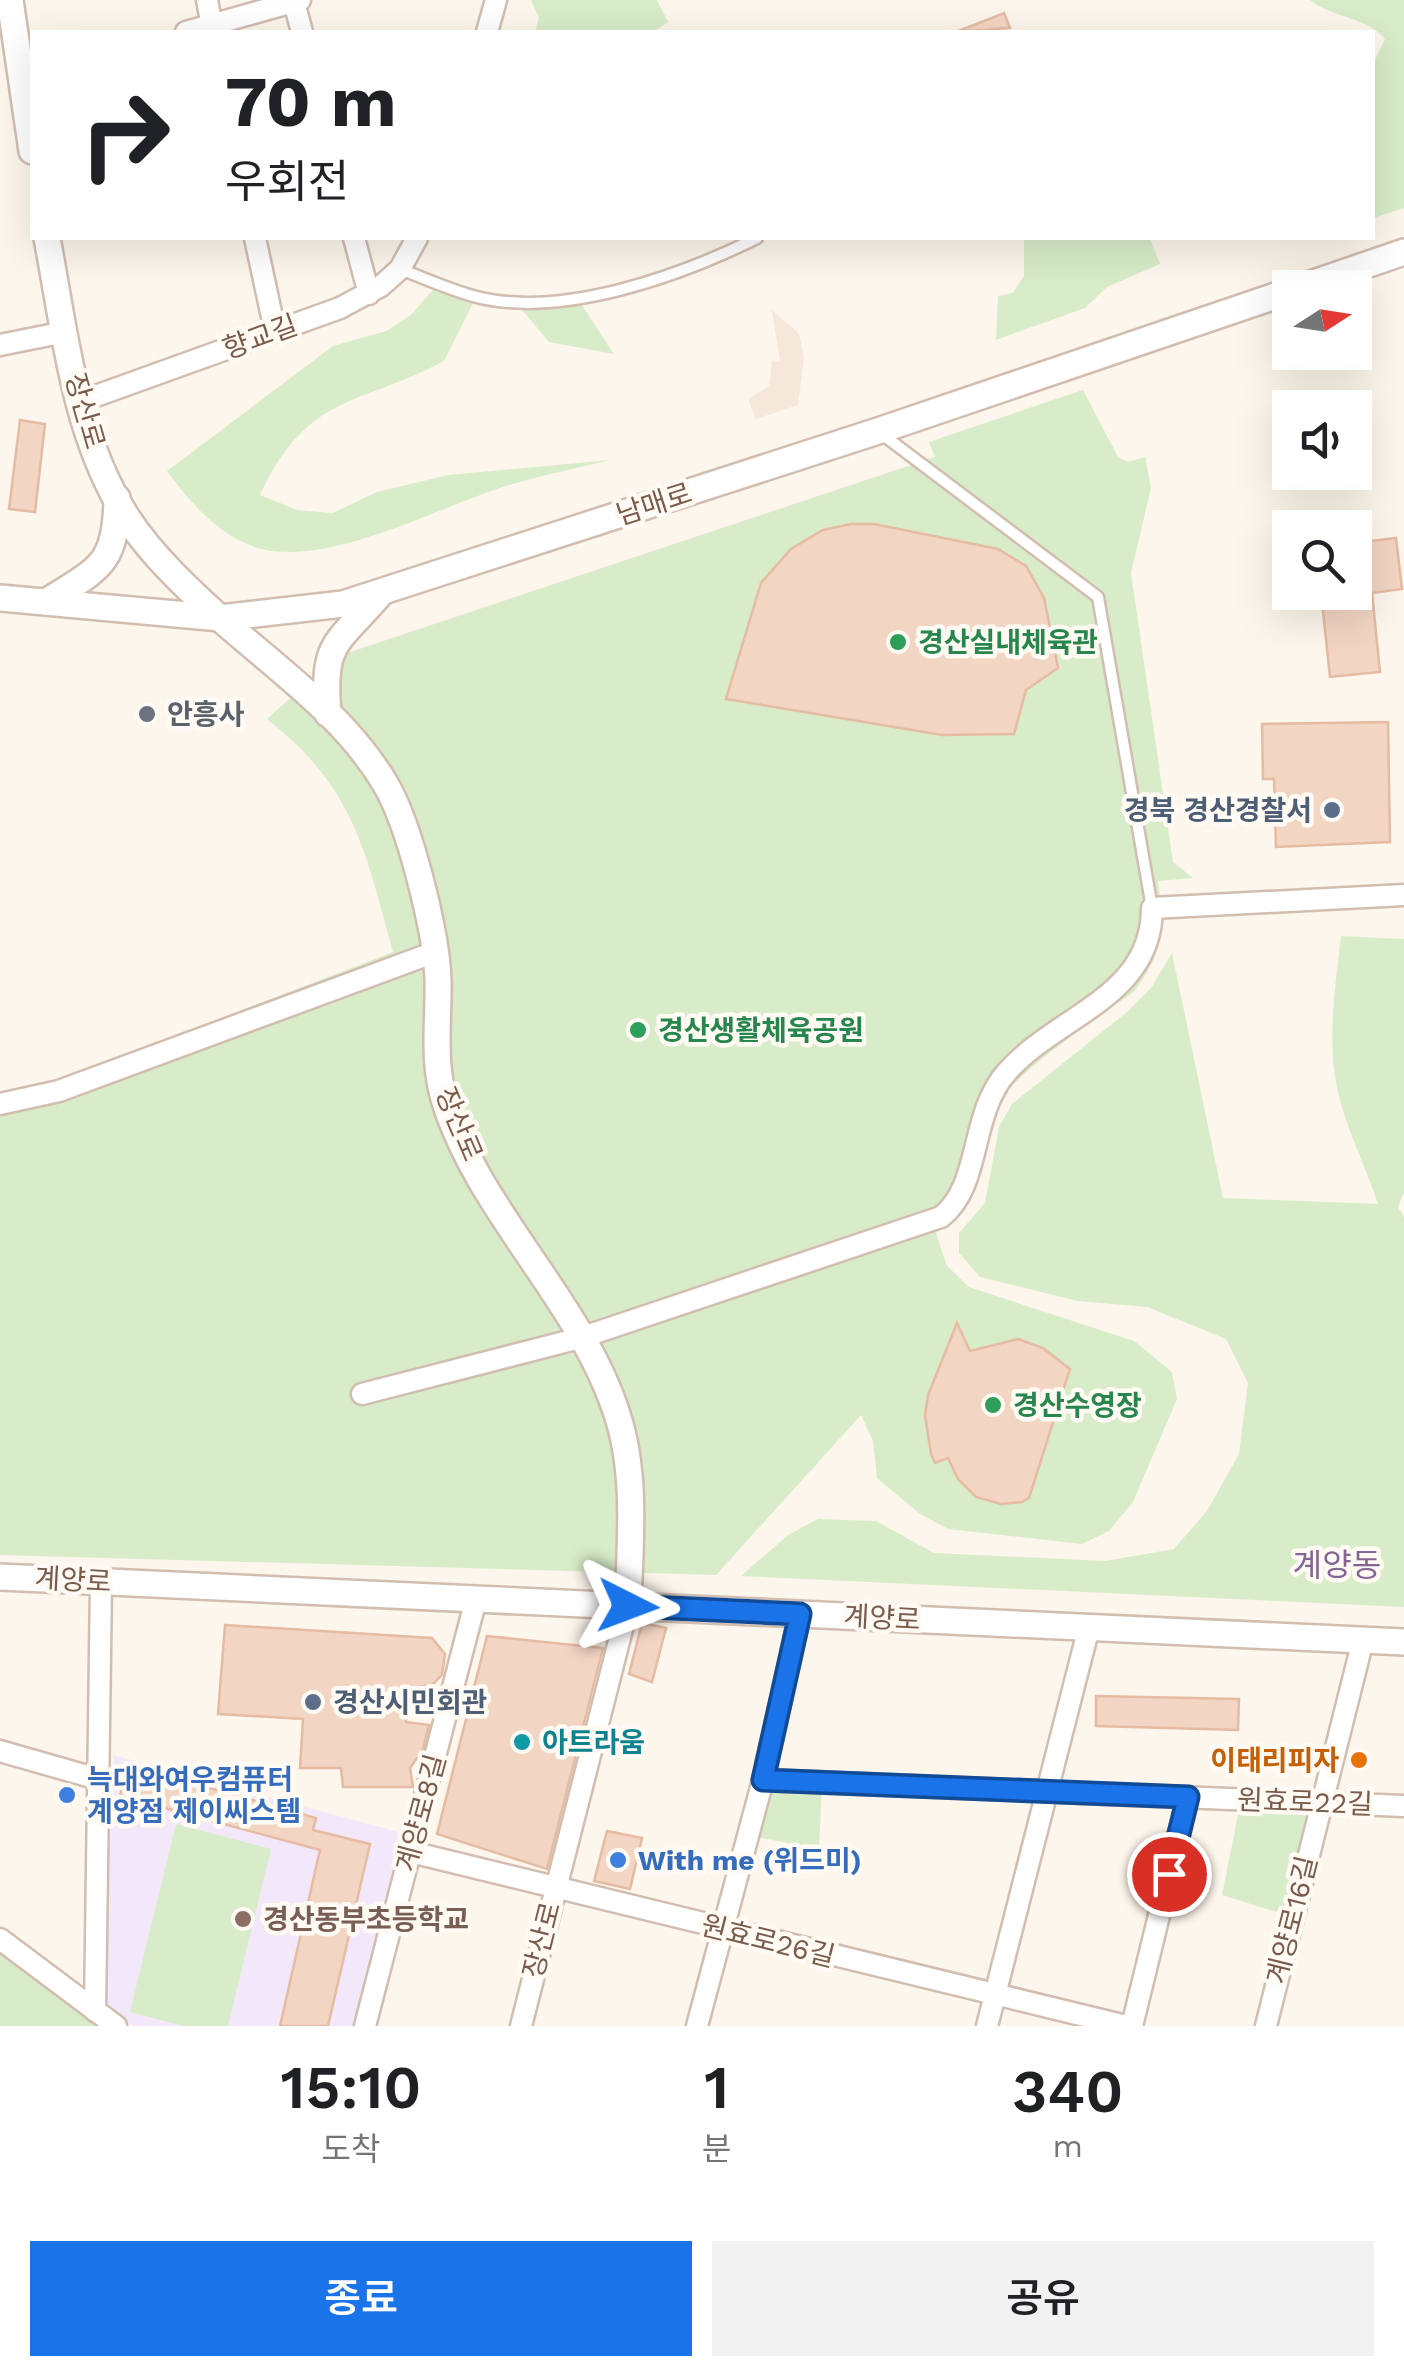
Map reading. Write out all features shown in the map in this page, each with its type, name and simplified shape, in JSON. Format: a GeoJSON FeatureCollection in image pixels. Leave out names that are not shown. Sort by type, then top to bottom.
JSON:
{"type":"FeatureCollection","features":[{"type":"Feature","properties":{"kind":"street"},"geometry":{"type":"LineString","coordinates":[[10,0],[30,140]]}},
{"type":"Feature","properties":{"kind":"street"},"geometry":{"type":"LineString","coordinates":[[207,0],[213,29],[297,1],[302,30]]}},
{"type":"Feature","properties":{"kind":"street"},"geometry":{"type":"LineString","coordinates":[[488,30],[496,0]]}},
{"type":"Feature","properties":{"kind":"street","name":"장산로"},"geometry":{"type":"LineString","coordinates":[[47,240],[78,402],[116,498],[138,533],[220,618],[328,714],[368,759],[399,812],[435,952],[438,1074],[452,1123],[580,1338],[623,1432],[631,1525],[628,1606],[521,2026]]}},
{"type":"Feature","properties":{"kind":"street"},"geometry":{"type":"LineString","coordinates":[[255,240],[275,332]]}},
{"type":"Feature","properties":{"kind":"street"},"geometry":{"type":"LineString","coordinates":[[355,240],[369,294]]}},
{"type":"Feature","properties":{"kind":"street","name":"향교길"},"geometry":{"type":"LineString","coordinates":[[78,402],[369,294],[400,268],[416,240]]}},
{"type":"Feature","properties":{"kind":"street"},"geometry":{"type":"LineString","coordinates":[[1352,270],[1404,252]]}},
{"type":"Feature","properties":{"kind":"street","name":"남매로"},"geometry":{"type":"LineString","coordinates":[[0,598],[220,618],[328,606],[381,593],[878,431],[1272,296]]}},
{"type":"Feature","properties":{"kind":"street"},"geometry":{"type":"LineString","coordinates":[[0,346],[65,332]]}},
{"type":"Feature","properties":{"kind":"street"},"geometry":{"type":"LineString","coordinates":[[46,602],[101,567],[116,534],[116,498]]}},
{"type":"Feature","properties":{"kind":"street"},"geometry":{"type":"LineString","coordinates":[[328,714],[325,678],[330,648],[381,593]]}},
{"type":"Feature","properties":{"kind":"street"},"geometry":{"type":"LineString","coordinates":[[362,1394],[580,1338],[941,1217],[964,1193],[979,1122],[993,1090],[1014,1065],[1128,976],[1152,937],[1152,908],[1404,896]]}},
{"type":"Feature","properties":{"kind":"street"},"geometry":{"type":"LineString","coordinates":[[0,1104],[59,1091],[435,952]]}},
{"type":"Feature","properties":{"kind":"street","name":"계양로"},"geometry":{"type":"LineString","coordinates":[[0,1577],[1404,1642]]}},
{"type":"Feature","properties":{"kind":"street"},"geometry":{"type":"LineString","coordinates":[[95,2010],[101,1582]]}},
{"type":"Feature","properties":{"kind":"street","name":"계양로8길"},"geometry":{"type":"LineString","coordinates":[[365,2026],[476,1599]]}},
{"type":"Feature","properties":{"kind":"street"},"geometry":{"type":"LineString","coordinates":[[697,2026],[763,1780],[800,1614]]}},
{"type":"Feature","properties":{"kind":"street"},"geometry":{"type":"LineString","coordinates":[[987,2026],[1089,1627]]}},
{"type":"Feature","properties":{"kind":"street","name":"계양로16길"},"geometry":{"type":"LineString","coordinates":[[1266,2026],[1362,1640]]}},
{"type":"Feature","properties":{"kind":"street"},"geometry":{"type":"LineString","coordinates":[[0,1751],[98,1779]]}},
{"type":"Feature","properties":{"kind":"street","name":"원효로22길"},"geometry":{"type":"LineString","coordinates":[[763,1780],[1404,1806]]}},
{"type":"Feature","properties":{"kind":"street"},"geometry":{"type":"LineString","coordinates":[[1129,2026],[1188,1797]]}},
{"type":"Feature","properties":{"kind":"street","name":"원효로26길"},"geometry":{"type":"LineString","coordinates":[[411,1852],[722,1931],[1129,2026]]}},
{"type":"Feature","properties":{"kind":"street"},"geometry":{"type":"LineString","coordinates":[[0,1938],[116,2026]]}},
{"type":"Feature","properties":{"kind":"lane"},"geometry":{"type":"LineString","coordinates":[[400,268],[476,297],[539,302],[628,288],[713,260],[753,240]]}},
{"type":"Feature","properties":{"kind":"lane"},"geometry":{"type":"LineString","coordinates":[[878,431],[1098,596],[1152,908]]}},
{"type":"Feature","properties":{"kind":"shaded area"},"geometry":{"type":"Polygon","coordinates":[[[772,310],[799,334],[804,357],[798,405],[756,419],[748,399],[769,386],[772,360],[780,362],[772,310]]]}},
{"type":"Feature","properties":{"kind":"shaded area","name":"경산동부초등학교"},"geometry":{"type":"Polygon","coordinates":[[[113,1755],[402,1833],[353,2026],[133,2026],[103,2005],[113,1755]]]}},
{"type":"Feature","properties":{"kind":"green space"},"geometry":{"type":"Polygon","coordinates":[[[531,0],[657,0],[668,22],[656,30],[536,30],[539,18],[531,0]]]}},
{"type":"Feature","properties":{"kind":"green space"},"geometry":{"type":"Polygon","coordinates":[[[1310,0],[1404,0],[1404,208],[1375,217],[1375,60],[1385,39],[1369,26],[1310,0]]]}},
{"type":"Feature","properties":{"kind":"green space"},"geometry":{"type":"Polygon","coordinates":[[[1024,240],[1151,240],[1160,264],[1107,287],[1085,308],[996,340],[998,296],[1013,293],[1024,276],[1024,240]]]}},
{"type":"Feature","properties":{"kind":"green space"},"geometry":{"type":"Polygon","coordinates":[[[439,283],[476,297],[444,361],[338,406],[317,419],[278,462],[260,495],[297,510],[333,513],[377,492],[448,475],[611,460],[500,488],[353,542],[293,552],[266,550],[222,530],[167,471],[333,346],[386,331],[411,315],[439,283]]]}},
{"type":"Feature","properties":{"kind":"green space"},"geometry":{"type":"Polygon","coordinates":[[[576,296],[614,354],[549,342],[514,300],[576,296]]]}},
{"type":"Feature","properties":{"kind":"green space","name":"경산생활체육공원"},"geometry":{"type":"Polygon","coordinates":[[[1083,390],[1118,457],[1128,462],[1145,457],[1151,488],[1131,573],[1173,862],[1193,878],[1158,881],[1160,939],[1135,991],[1054,1050],[997,1102],[982,1136],[971,1192],[953,1218],[936,1233],[947,1266],[969,1287],[1134,1341],[1172,1372],[1177,1399],[1133,1502],[1109,1531],[1082,1544],[948,1529],[919,1513],[877,1478],[873,1441],[861,1415],[716,1575],[0,1555],[0,1094],[61,1080],[393,952],[364,851],[338,796],[296,744],[267,719],[335,657],[935,457],[929,442],[1083,390]]]}},
{"type":"Feature","properties":{"kind":"green space"},"geometry":{"type":"Polygon","coordinates":[[[1341,936],[1404,939],[1404,1192],[1398,1207],[1404,1217],[1404,1607],[741,1576],[788,1535],[818,1519],[876,1521],[934,1553],[1105,1561],[1174,1549],[1207,1511],[1239,1454],[1248,1383],[1226,1339],[1147,1307],[1078,1301],[980,1277],[959,1253],[959,1233],[985,1203],[999,1127],[1012,1104],[1127,1012],[1151,988],[1172,953],[1223,1198],[1378,1204],[1346,1121],[1334,1069],[1333,1019],[1341,936]]]}},
{"type":"Feature","properties":{"kind":"green space"},"geometry":{"type":"Polygon","coordinates":[[[765,1783],[822,1786],[819,1849],[751,1836],[765,1783]]]}},
{"type":"Feature","properties":{"kind":"green space"},"geometry":{"type":"Polygon","coordinates":[[[1240,1805],[1310,1807],[1286,1915],[1222,1895],[1240,1805]]]}},
{"type":"Feature","properties":{"kind":"green space"},"geometry":{"type":"Polygon","coordinates":[[[176,1824],[271,1849],[228,2026],[183,2026],[130,2012],[176,1824]]]}},
{"type":"Feature","properties":{"kind":"green space"},"geometry":{"type":"Polygon","coordinates":[[[0,1939],[116,2026],[0,2026],[0,1939]]]}},
{"type":"Feature","properties":{"kind":"building"},"geometry":{"type":"Polygon","coordinates":[[[1004,13],[1010,28],[983,30],[961,30],[1004,13]]]}},
{"type":"Feature","properties":{"kind":"building"},"geometry":{"type":"Polygon","coordinates":[[[20,420],[45,424],[35,512],[9,509],[20,420]]]}},
{"type":"Feature","properties":{"kind":"building","name":"경산실내체육관"},"geometry":{"type":"Polygon","coordinates":[[[874,524],[998,549],[1026,566],[1044,598],[1058,668],[1026,690],[1014,734],[942,735],[726,699],[761,583],[791,549],[823,530],[874,524]]]}},
{"type":"Feature","properties":{"kind":"building"},"geometry":{"type":"Polygon","coordinates":[[[1396,538],[1402,589],[1372,593],[1372,541],[1396,538]]]}},
{"type":"Feature","properties":{"kind":"building"},"geometry":{"type":"Polygon","coordinates":[[[1372,593],[1380,672],[1330,677],[1323,610],[1372,610],[1372,593]]]}},
{"type":"Feature","properties":{"kind":"building","name":"경북 경산경찰서"},"geometry":{"type":"Polygon","coordinates":[[[1388,722],[1390,842],[1276,847],[1274,779],[1263,779],[1262,724],[1388,722]]]}},
{"type":"Feature","properties":{"kind":"building","name":"경산수영장"},"geometry":{"type":"Polygon","coordinates":[[[957,1323],[970,1351],[1018,1339],[1043,1348],[1070,1369],[1029,1498],[1022,1502],[1001,1504],[976,1497],[958,1479],[948,1458],[935,1463],[931,1454],[925,1415],[928,1395],[957,1323]]]}},
{"type":"Feature","properties":{"kind":"building"},"geometry":{"type":"Polygon","coordinates":[[[642,1623],[666,1628],[652,1682],[629,1674],[642,1623]]]}},
{"type":"Feature","properties":{"kind":"building","name":"경산시민회관"},"geometry":{"type":"Polygon","coordinates":[[[225,1625],[432,1638],[445,1654],[442,1675],[432,1685],[406,1689],[406,1722],[429,1725],[423,1749],[410,1768],[413,1787],[343,1787],[341,1768],[300,1768],[303,1719],[218,1714],[225,1625]]]}},
{"type":"Feature","properties":{"kind":"building","name":"아트라움"},"geometry":{"type":"Polygon","coordinates":[[[487,1636],[603,1648],[547,1869],[437,1834],[487,1636]]]}},
{"type":"Feature","properties":{"kind":"building"},"geometry":{"type":"Polygon","coordinates":[[[1096,1696],[1239,1699],[1238,1730],[1096,1726],[1096,1696]]]}},
{"type":"Feature","properties":{"kind":"building"},"geometry":{"type":"Polygon","coordinates":[[[128,1765],[316,1818],[313,1830],[370,1844],[328,2026],[280,2026],[320,1850],[120,1796],[128,1765]]]}},
{"type":"Feature","properties":{"kind":"building","name":"With me (위드미)"},"geometry":{"type":"Polygon","coordinates":[[[607,1831],[642,1838],[630,1889],[594,1881],[607,1831]]]}},
{"type":"Feature","properties":{"kind":"place","name":"경산실내체육관"},"geometry":{"type":"Point","coordinates":[898,642]}},
{"type":"Feature","properties":{"kind":"place","name":"안흥사"},"geometry":{"type":"Point","coordinates":[147,714]}},
{"type":"Feature","properties":{"kind":"place","name":"경북 경산경찰서"},"geometry":{"type":"Point","coordinates":[1332,810]}},
{"type":"Feature","properties":{"kind":"place","name":"경산생활체육공원"},"geometry":{"type":"Point","coordinates":[638,1030]}},
{"type":"Feature","properties":{"kind":"place","name":"경산수영장"},"geometry":{"type":"Point","coordinates":[993,1405]}},
{"type":"Feature","properties":{"kind":"place","name":"경산시민회관"},"geometry":{"type":"Point","coordinates":[313,1702]}},
{"type":"Feature","properties":{"kind":"place","name":"아트라움"},"geometry":{"type":"Point","coordinates":[522,1742]}},
{"type":"Feature","properties":{"kind":"place","name":"이태리피자"},"geometry":{"type":"Point","coordinates":[1359,1760]}},
{"type":"Feature","properties":{"kind":"place","name":"늑대와여우컴퓨터 계양점 제이씨스템"},"geometry":{"type":"Point","coordinates":[67,1795]}},
{"type":"Feature","properties":{"kind":"place","name":"With me (위드미)"},"geometry":{"type":"Point","coordinates":[618,1860]}},
{"type":"Feature","properties":{"kind":"place","name":"경산동부초등학교"},"geometry":{"type":"Point","coordinates":[243,1919]}},
{"type":"Feature","properties":{"kind":"district","name":"계양동"},"geometry":{"type":"Point","coordinates":[1337,1565]}},
{"type":"Feature","properties":{"kind":"route"},"geometry":{"type":"LineString","coordinates":[[628,1606],[800,1614],[763,1780],[1188,1797],[1169,1874]]}}]}
